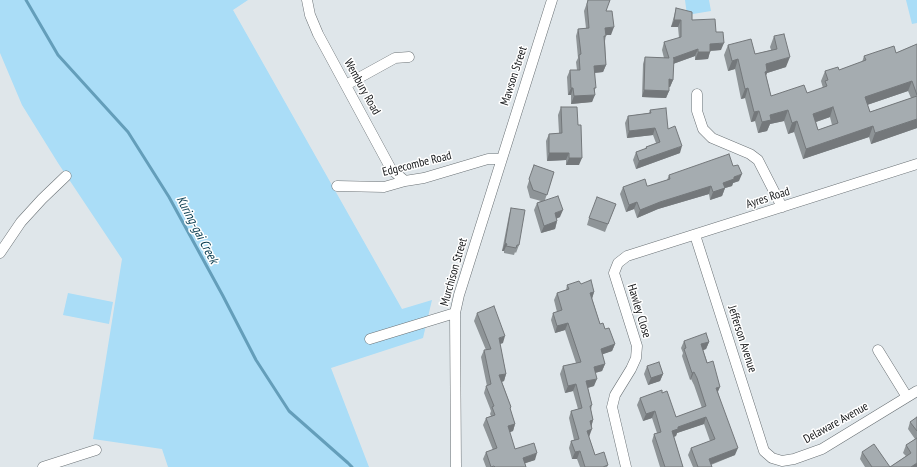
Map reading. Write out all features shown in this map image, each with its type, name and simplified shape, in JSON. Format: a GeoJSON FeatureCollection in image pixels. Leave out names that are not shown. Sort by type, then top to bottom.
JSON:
{"type":"FeatureCollection","features":[{"type":"Feature","properties":{"kind":"street","name":"Wembury Road"},"geometry":{"type":"LineString","coordinates":[[307,0],[310,15],[318,34],[392,169],[405,181]]}},
{"type":"Feature","properties":{"kind":"street","name":"Mawson Street"},"geometry":{"type":"LineString","coordinates":[[501,159],[552,0]]}},
{"type":"Feature","properties":{"kind":"street"},"geometry":{"type":"LineString","coordinates":[[346,85],[395,58],[409,57]]}},
{"type":"Feature","properties":{"kind":"street"},"geometry":{"type":"LineString","coordinates":[[697,94],[697,111],[703,129],[712,138],[750,154],[758,160],[782,207]]}},
{"type":"Feature","properties":{"kind":"street","name":"Edgecombe Road"},"geometry":{"type":"LineString","coordinates":[[337,186],[384,187],[405,181],[424,178],[488,159],[501,159]]}},
{"type":"Feature","properties":{"kind":"street","name":"Murchison Street"},"geometry":{"type":"LineString","coordinates":[[456,467],[455,313],[459,295],[501,159]]}},
{"type":"Feature","properties":{"kind":"street","name":"Ayres Road"},"geometry":{"type":"LineString","coordinates":[[627,256],[917,164]]}},
{"type":"Feature","properties":{"kind":"street"},"geometry":{"type":"LineString","coordinates":[[0,253],[21,222],[66,176]]}},
{"type":"Feature","properties":{"kind":"street","name":"Jefferson Avenue"},"geometry":{"type":"LineString","coordinates":[[695,235],[764,451]]}},
{"type":"Feature","properties":{"kind":"street","name":"Hawley Close"},"geometry":{"type":"LineString","coordinates":[[626,467],[612,406],[615,395],[632,369],[636,358],[637,346],[614,273],[618,263],[627,256]]}},
{"type":"Feature","properties":{"kind":"street"},"geometry":{"type":"LineString","coordinates":[[370,339],[455,313]]}},
{"type":"Feature","properties":{"kind":"street"},"geometry":{"type":"LineString","coordinates":[[878,350],[908,398]]}},
{"type":"Feature","properties":{"kind":"street","name":"Delaware Avenue"},"geometry":{"type":"LineString","coordinates":[[764,451],[772,458],[782,461],[794,459],[822,449],[908,398],[917,391]]}},
{"type":"Feature","properties":{"kind":"street"},"geometry":{"type":"LineString","coordinates":[[44,467],[96,450]]}},
{"type":"Feature","properties":{"kind":"shaded area"},"geometry":{"type":"Polygon","coordinates":[[[0,0],[248,0],[233,10],[402,309],[432,300],[423,338],[331,368],[369,467],[168,467],[162,449],[93,439],[122,259],[58,163],[22,105],[0,53],[0,0]]]}},
{"type":"Feature","properties":{"kind":"shaded area"},"geometry":{"type":"Polygon","coordinates":[[[685,0],[709,0],[711,11],[687,15],[685,0]]]}},
{"type":"Feature","properties":{"kind":"shaded area"},"geometry":{"type":"Polygon","coordinates":[[[906,0],[917,0],[917,23],[912,24],[906,0]]]}},
{"type":"Feature","properties":{"kind":"shaded area"},"geometry":{"type":"Polygon","coordinates":[[[68,293],[113,302],[109,324],[63,315],[68,293]]]}},
{"type":"Feature","properties":{"kind":"building"},"geometry":{"type":"Polygon","coordinates":[[[588,0],[610,0],[606,11],[612,11],[614,27],[605,28],[606,36],[604,36],[606,65],[594,66],[596,88],[594,88],[595,95],[574,96],[573,88],[571,88],[570,70],[580,70],[579,55],[581,54],[578,29],[589,28],[588,0]]]}},
{"type":"Feature","properties":{"kind":"building"},"geometry":{"type":"Polygon","coordinates":[[[676,8],[692,12],[692,20],[715,19],[716,32],[723,32],[724,43],[710,44],[710,52],[698,52],[698,49],[673,58],[673,80],[669,79],[669,91],[644,90],[645,57],[669,58],[664,42],[681,37],[681,20],[674,20],[676,8]]]}},
{"type":"Feature","properties":{"kind":"building"},"geometry":{"type":"Polygon","coordinates":[[[784,34],[790,57],[766,64],[767,71],[765,72],[771,96],[804,85],[807,93],[827,86],[825,81],[828,80],[825,71],[838,67],[839,70],[866,60],[864,56],[894,46],[896,53],[917,44],[917,95],[912,81],[865,97],[870,112],[917,96],[917,119],[875,133],[873,126],[806,149],[797,121],[792,123],[788,110],[770,115],[771,120],[762,122],[759,111],[754,112],[748,88],[745,89],[738,59],[732,61],[728,45],[751,39],[755,54],[777,49],[774,36],[784,34]],[[833,107],[813,114],[818,130],[838,123],[833,107]]]}},
{"type":"Feature","properties":{"kind":"building"},"geometry":{"type":"Polygon","coordinates":[[[561,107],[577,107],[578,125],[581,125],[582,158],[569,158],[569,153],[549,153],[549,134],[562,133],[561,107]]]}},
{"type":"Feature","properties":{"kind":"building"},"geometry":{"type":"Polygon","coordinates":[[[666,108],[668,129],[675,126],[682,146],[639,161],[636,152],[660,142],[655,128],[629,131],[628,116],[651,113],[650,110],[666,108]]]}},
{"type":"Feature","properties":{"kind":"building"},"geometry":{"type":"Polygon","coordinates":[[[729,154],[733,166],[738,165],[742,174],[723,183],[725,188],[713,192],[711,186],[640,210],[637,202],[629,205],[623,187],[645,179],[648,186],[670,179],[669,175],[729,154]]]}},
{"type":"Feature","properties":{"kind":"building"},"geometry":{"type":"Polygon","coordinates":[[[534,165],[554,172],[547,195],[533,190],[529,179],[534,165]]]}},
{"type":"Feature","properties":{"kind":"building"},"geometry":{"type":"Polygon","coordinates":[[[558,196],[563,210],[555,213],[557,221],[544,226],[537,203],[558,196]]]}},
{"type":"Feature","properties":{"kind":"building"},"geometry":{"type":"Polygon","coordinates":[[[597,197],[616,204],[608,224],[589,218],[597,197]]]}},
{"type":"Feature","properties":{"kind":"building"},"geometry":{"type":"Polygon","coordinates":[[[511,208],[525,210],[519,245],[517,245],[516,248],[506,246],[507,244],[505,243],[511,208]]]}},
{"type":"Feature","properties":{"kind":"building"},"geometry":{"type":"Polygon","coordinates":[[[591,280],[594,292],[590,293],[600,324],[603,323],[605,329],[609,328],[615,344],[601,349],[605,364],[594,367],[597,379],[586,381],[592,405],[590,406],[593,420],[590,421],[592,429],[587,431],[595,455],[604,452],[608,465],[603,467],[585,467],[580,451],[575,452],[571,441],[579,439],[571,411],[582,408],[576,384],[568,386],[563,366],[581,362],[568,323],[557,326],[553,313],[562,310],[557,293],[569,289],[567,285],[579,281],[581,284],[591,280]]]}},
{"type":"Feature","properties":{"kind":"building"},"geometry":{"type":"Polygon","coordinates":[[[494,306],[505,336],[499,338],[506,374],[499,375],[511,407],[510,408],[515,424],[508,426],[515,449],[534,443],[537,453],[523,458],[526,467],[491,467],[486,452],[497,448],[486,418],[495,415],[492,407],[494,406],[486,386],[491,384],[484,350],[491,349],[477,313],[494,306]]]}},
{"type":"Feature","properties":{"kind":"building"},"geometry":{"type":"Polygon","coordinates":[[[706,333],[709,342],[701,344],[707,363],[713,361],[720,387],[716,388],[738,448],[709,459],[712,467],[698,467],[691,448],[715,439],[706,417],[678,427],[678,429],[672,431],[683,467],[665,467],[654,434],[661,432],[655,411],[646,414],[640,398],[662,390],[662,393],[667,391],[676,417],[706,406],[697,378],[694,372],[692,373],[684,349],[686,348],[684,341],[706,333]]]}},
{"type":"Feature","properties":{"kind":"building"},"geometry":{"type":"Polygon","coordinates":[[[659,362],[663,374],[651,378],[647,366],[659,362]]]}},
{"type":"Feature","properties":{"kind":"building"},"geometry":{"type":"Polygon","coordinates":[[[917,417],[917,431],[910,422],[917,417]]]}},
{"type":"Feature","properties":{"kind":"building"},"geometry":{"type":"Polygon","coordinates":[[[917,438],[917,463],[911,467],[890,467],[911,453],[906,445],[917,438]]]}},
{"type":"Feature","properties":{"kind":"building"},"geometry":{"type":"Polygon","coordinates":[[[874,444],[890,467],[872,467],[862,452],[874,444]]]}},
{"type":"Feature","properties":{"kind":"waterway","name":"Kuring-gai Creek"},"geometry":{"type":"LineString","coordinates":[[26,0],[58,55],[128,132],[169,197],[256,360],[289,411],[352,467]]}}]}
